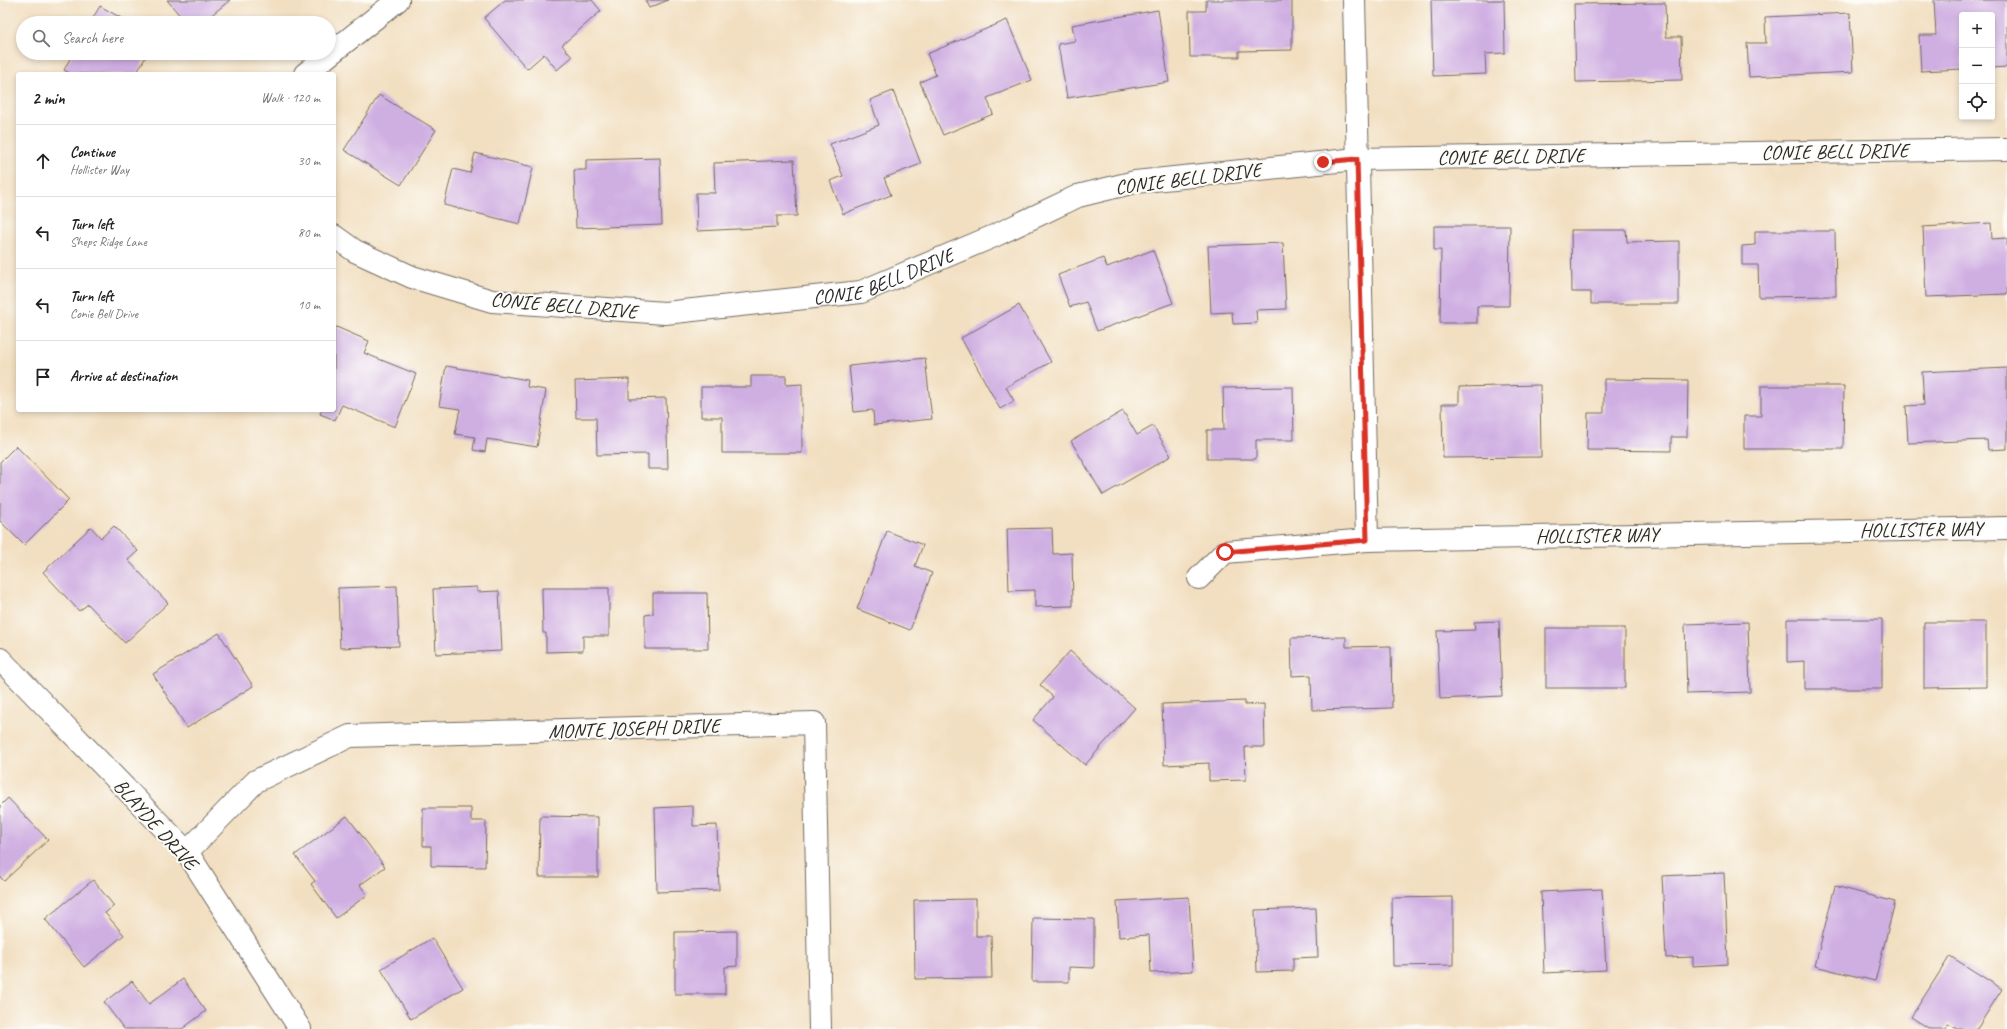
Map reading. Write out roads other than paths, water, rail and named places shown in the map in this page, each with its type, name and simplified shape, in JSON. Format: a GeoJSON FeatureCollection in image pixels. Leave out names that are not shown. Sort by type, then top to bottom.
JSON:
{"type":"FeatureCollection","features":[{"type":"Feature","properties":{"kind":"street"},"geometry":{"type":"LineString","coordinates":[[336,49],[398,0]]}},
{"type":"Feature","properties":{"kind":"street"},"geometry":{"type":"LineString","coordinates":[[1354,0],[1367,540]]}},
{"type":"Feature","properties":{"kind":"street"},"geometry":{"type":"LineString","coordinates":[[308,72],[323,60]]}},
{"type":"Feature","properties":{"kind":"street","name":"CONIE BELL DRIVE"},"geometry":{"type":"LineString","coordinates":[[336,237],[355,251],[412,277],[492,301],[665,313],[861,292],[994,236],[1078,196],[1135,182],[1357,159],[2007,149]]}},
{"type":"Feature","properties":{"kind":"street","name":"HOLLISTER WAY"},"geometry":{"type":"LineString","coordinates":[[1199,578],[1225,552],[1367,540],[2007,528]]}},
{"type":"Feature","properties":{"kind":"street","name":"BLAYDE DRIVE"},"geometry":{"type":"LineString","coordinates":[[0,659],[187,852],[300,1029]]}},
{"type":"Feature","properties":{"kind":"street","name":"MONTE JOSEPH DRIVE"},"geometry":{"type":"LineString","coordinates":[[187,852],[256,781],[350,736],[814,723],[820,1029]]}}]}
